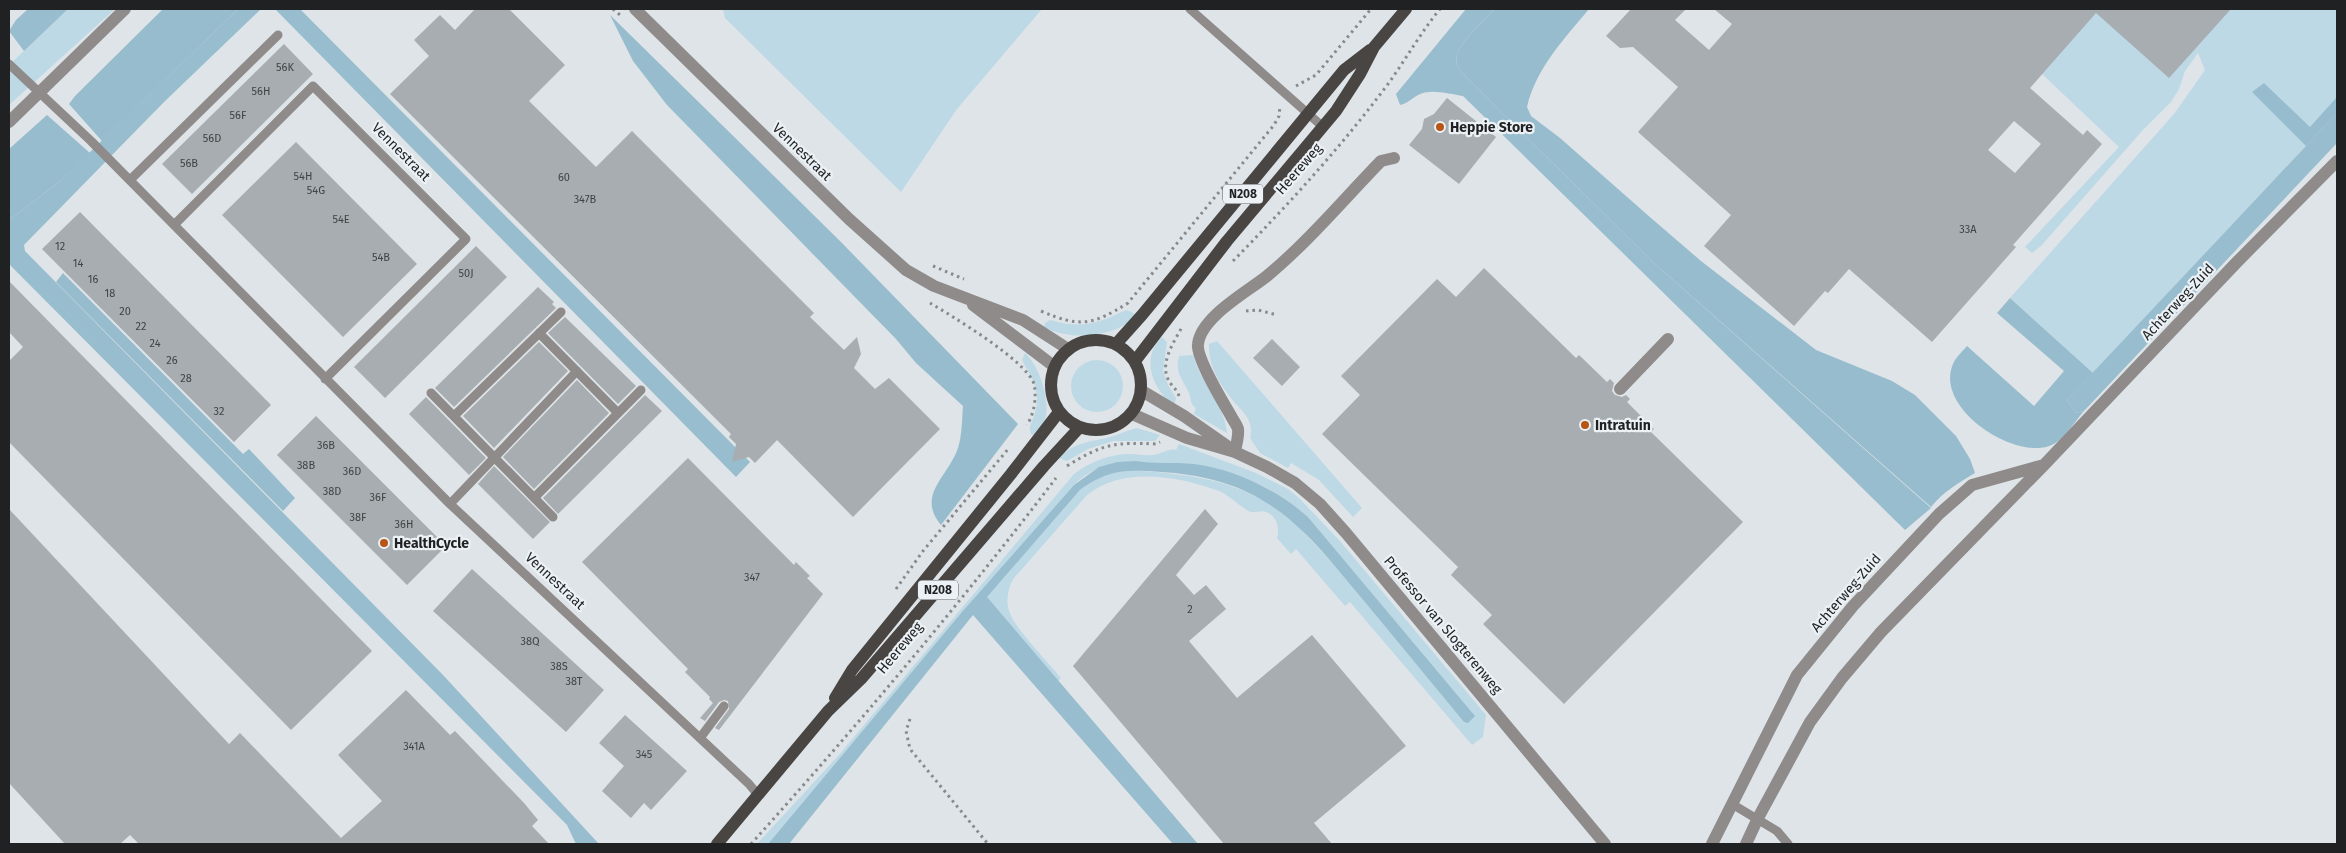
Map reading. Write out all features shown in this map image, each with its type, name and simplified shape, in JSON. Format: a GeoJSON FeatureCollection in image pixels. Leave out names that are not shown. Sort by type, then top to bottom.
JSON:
{"type":"FeatureCollection","features":[{"type":"Feature","properties":{"kind":"main road","name":"Heereweg"},"geometry":{"type":"LineString","coordinates":[[1135,362],[1227,241],[1336,111],[1355,82],[1374,47],[1406,9]]}},
{"type":"Feature","properties":{"kind":"main road","name":"Heereweg"},"geometry":{"type":"LineString","coordinates":[[1116,344],[1308,116],[1344,70],[1374,47]]}},
{"type":"Feature","properties":{"kind":"main road"},"geometry":{"type":"LineString","coordinates":[[1092,340],[1116,344],[1124,349],[1135,362],[1142,381],[1142,391],[1132,414],[1117,426],[1108,430],[1079,428],[1059,412],[1051,390],[1054,367],[1068,349],[1077,344],[1092,340]]}},
{"type":"Feature","properties":{"kind":"main road","name":"Heereweg"},"geometry":{"type":"LineString","coordinates":[[828,711],[852,670],[1059,412]]}},
{"type":"Feature","properties":{"kind":"main road","name":"Heereweg"},"geometry":{"type":"LineString","coordinates":[[717,844],[828,711],[861,679],[1044,466],[1079,428]]}},
{"type":"Feature","properties":{"kind":"street"},"geometry":{"type":"LineString","coordinates":[[9,122],[125,9]]}},
{"type":"Feature","properties":{"kind":"street","name":"Vennestraat"},"geometry":{"type":"LineString","coordinates":[[635,9],[849,219],[906,270],[934,286],[1023,320],[1068,349]]}},
{"type":"Feature","properties":{"kind":"street"},"geometry":{"type":"LineString","coordinates":[[1235,452],[1238,430],[1212,381],[1198,344],[1210,321],[1223,308],[1267,276],[1310,236],[1381,161],[1394,158]]}},
{"type":"Feature","properties":{"kind":"street","name":"Achterweg-Zuid"},"geometry":{"type":"LineString","coordinates":[[1746,844],[1810,722],[1842,678],[1880,632],[2337,161]]}},
{"type":"Feature","properties":{"kind":"street","name":"Vennestraat"},"geometry":{"type":"LineString","coordinates":[[963,298],[1054,367]]}},
{"type":"Feature","properties":{"kind":"street"},"geometry":{"type":"LineString","coordinates":[[1620,389],[1668,339]]}},
{"type":"Feature","properties":{"kind":"street","name":"Professor van Slogterenweg"},"geometry":{"type":"LineString","coordinates":[[1142,391],[1180,414],[1235,452],[1295,483],[1320,504],[1605,844]]}},
{"type":"Feature","properties":{"kind":"street","name":"Professor van Slogterenweg"},"geometry":{"type":"LineString","coordinates":[[1132,414],[1171,431],[1235,452]]}},
{"type":"Feature","properties":{"kind":"street","name":"Achterweg-Zuid"},"geometry":{"type":"LineString","coordinates":[[1712,844],[1797,675],[1853,606],[1938,514],[1972,485],[2044,465]]}},
{"type":"Feature","properties":{"kind":"lane","name":"Heereweg"},"geometry":{"type":"LineString","coordinates":[[1190,9],[1287,94],[1308,116],[1322,126]]}},
{"type":"Feature","properties":{"kind":"lane"},"geometry":{"type":"LineString","coordinates":[[130,180],[278,35]]}},
{"type":"Feature","properties":{"kind":"lane","name":"Vennestraat"},"geometry":{"type":"LineString","coordinates":[[9,64],[91,141],[450,504],[700,738]]}},
{"type":"Feature","properties":{"kind":"lane","name":"Vennestraat"},"geometry":{"type":"LineString","coordinates":[[174,225],[313,86],[466,238],[325,378]]}},
{"type":"Feature","properties":{"kind":"lane"},"geometry":{"type":"LineString","coordinates":[[454,416],[561,312]]}},
{"type":"Feature","properties":{"kind":"lane"},"geometry":{"type":"LineString","coordinates":[[539,334],[618,413]]}},
{"type":"Feature","properties":{"kind":"lane"},"geometry":{"type":"LineString","coordinates":[[450,504],[577,371]]}},
{"type":"Feature","properties":{"kind":"lane"},"geometry":{"type":"LineString","coordinates":[[534,498],[641,390]]}},
{"type":"Feature","properties":{"kind":"lane"},"geometry":{"type":"LineString","coordinates":[[432,393],[553,517]]}},
{"type":"Feature","properties":{"kind":"lane"},"geometry":{"type":"LineString","coordinates":[[724,706],[700,738],[749,784],[758,795]]}},
{"type":"Feature","properties":{"kind":"lane"},"geometry":{"type":"LineString","coordinates":[[1732,804],[1778,831],[1788,844]]}},
{"type":"Feature","properties":{"kind":"path"},"geometry":{"type":"LineString","coordinates":[[1039,310],[1068,321],[1091,322],[1105,318],[1128,303],[1274,125],[1279,116],[1280,106],[1287,94],[1296,85],[1316,75],[1372,9]]}},
{"type":"Feature","properties":{"kind":"path","name":"Heereweg"},"geometry":{"type":"LineString","coordinates":[[1232,262],[1301,192],[1389,83],[1440,9]]}},
{"type":"Feature","properties":{"kind":"path"},"geometry":{"type":"LineString","coordinates":[[932,265],[967,280]]}},
{"type":"Feature","properties":{"kind":"path"},"geometry":{"type":"LineString","coordinates":[[1223,308],[1236,312],[1258,310],[1277,315]]}},
{"type":"Feature","properties":{"kind":"path"},"geometry":{"type":"LineString","coordinates":[[1180,414],[1178,392],[1168,380],[1166,368],[1174,342],[1185,322]]}},
{"type":"Feature","properties":{"kind":"path"},"geometry":{"type":"LineString","coordinates":[[968,327],[1015,360],[1034,383],[1035,400],[1026,428]]}},
{"type":"Feature","properties":{"kind":"path"},"geometry":{"type":"LineString","coordinates":[[1065,466],[1090,451],[1107,446],[1124,443],[1156,444],[1171,431]]}},
{"type":"Feature","properties":{"kind":"path","name":"Heereweg"},"geometry":{"type":"LineString","coordinates":[[751,844],[857,723],[1001,550],[1060,474]]}},
{"type":"Feature","properties":{"kind":"path"},"geometry":{"type":"LineString","coordinates":[[994,545],[1001,550]]}},
{"type":"Feature","properties":{"kind":"path"},"geometry":{"type":"LineString","coordinates":[[910,718],[906,731],[910,749],[988,844]]}},
{"type":"Feature","properties":{"kind":"shaded area"},"geometry":{"type":"Polygon","coordinates":[[[28,9],[68,9],[24,51],[9,31],[16,20],[28,9]]]}},
{"type":"Feature","properties":{"kind":"shaded area"},"geometry":{"type":"Polygon","coordinates":[[[68,9],[115,9],[9,105],[9,65],[68,9]]]}},
{"type":"Feature","properties":{"kind":"shaded area"},"geometry":{"type":"Polygon","coordinates":[[[163,9],[238,9],[102,141],[69,104],[163,9]]]}},
{"type":"Feature","properties":{"kind":"shaded area"},"geometry":{"type":"Polygon","coordinates":[[[238,9],[261,9],[164,102],[24,245],[25,251],[443,675],[599,844],[576,844],[567,825],[9,264],[9,220],[59,182],[238,9]]]}},
{"type":"Feature","properties":{"kind":"shaded area"},"geometry":{"type":"Polygon","coordinates":[[[275,9],[300,9],[750,462],[736,477],[275,9]]]}},
{"type":"Feature","properties":{"kind":"shaded area"},"geometry":{"type":"Polygon","coordinates":[[[723,9],[1042,9],[957,109],[901,192],[725,18],[723,9]]]}},
{"type":"Feature","properties":{"kind":"shaded area"},"geometry":{"type":"Polygon","coordinates":[[[1466,9],[1495,9],[1463,43],[1459,51],[1456,58],[1457,65],[1464,75],[1655,264],[1931,508],[1905,530],[1463,96],[1428,92],[1400,105],[1396,94],[1466,9]]]}},
{"type":"Feature","properties":{"kind":"shaded area"},"geometry":{"type":"Polygon","coordinates":[[[1495,9],[1589,9],[1561,42],[1544,66],[1531,93],[1527,107],[1531,116],[1560,138],[1701,261],[1816,350],[1892,381],[1915,395],[1956,436],[1970,459],[1975,473],[1946,492],[1931,507],[1655,264],[1464,75],[1457,65],[1456,58],[1463,43],[1495,9]]]}},
{"type":"Feature","properties":{"kind":"shaded area"},"geometry":{"type":"Polygon","coordinates":[[[2099,9],[2102,9],[2163,66],[2216,9],[2337,9],[2337,113],[2093,373],[2010,298],[2174,114],[2205,70],[2198,53],[2185,71],[2179,89],[2171,102],[2142,131],[2041,246],[2032,253],[2025,247],[2119,147],[2040,72],[2099,9]]]}},
{"type":"Feature","properties":{"kind":"shaded area"},"geometry":{"type":"Polygon","coordinates":[[[610,15],[841,242],[1018,424],[941,525],[934,514],[933,495],[936,486],[958,448],[963,406],[916,363],[896,339],[667,105],[633,61],[610,15]]]}},
{"type":"Feature","properties":{"kind":"shaded area"},"geometry":{"type":"Polygon","coordinates":[[[2264,83],[2310,127],[2337,97],[2337,113],[2306,146],[2252,92],[2264,83]]]}},
{"type":"Feature","properties":{"kind":"shaded area"},"geometry":{"type":"Polygon","coordinates":[[[2337,113],[2337,143],[2084,411],[2076,413],[2067,400],[2337,113]]]}},
{"type":"Feature","properties":{"kind":"shaded area"},"geometry":{"type":"Polygon","coordinates":[[[47,115],[90,153],[59,182],[9,220],[9,149],[47,115]]]}},
{"type":"Feature","properties":{"kind":"shaded area"},"geometry":{"type":"Polygon","coordinates":[[[63,273],[243,454],[249,449],[295,498],[283,511],[56,282],[63,273]]]}},
{"type":"Feature","properties":{"kind":"shaded area"},"geometry":{"type":"Polygon","coordinates":[[[2010,298],[2093,373],[2067,400],[2076,413],[2084,411],[2064,436],[2049,446],[2034,448],[2016,445],[1980,426],[1966,413],[1955,397],[1950,381],[1953,364],[1967,346],[2034,406],[2064,371],[1997,313],[2010,298]]]}},
{"type":"Feature","properties":{"kind":"shaded area"},"geometry":{"type":"Polygon","coordinates":[[[1126,310],[1136,316],[1116,329],[1104,333],[1092,335],[1066,334],[1044,327],[1045,323],[1050,320],[1061,323],[1089,324],[1126,310]]]}},
{"type":"Feature","properties":{"kind":"shaded area"},"geometry":{"type":"Polygon","coordinates":[[[1162,337],[1167,342],[1163,371],[1168,385],[1176,398],[1174,406],[1160,392],[1155,383],[1150,364],[1155,346],[1162,337]]]}},
{"type":"Feature","properties":{"kind":"shaded area"},"geometry":{"type":"Polygon","coordinates":[[[1217,341],[1362,508],[1353,517],[1319,480],[1291,463],[1288,468],[1260,453],[1250,438],[1251,426],[1249,420],[1222,386],[1212,366],[1209,344],[1217,341]]]}},
{"type":"Feature","properties":{"kind":"shaded area"},"geometry":{"type":"Polygon","coordinates":[[[1025,353],[1039,374],[1046,403],[1045,420],[1034,436],[1031,434],[1030,429],[1036,407],[1037,393],[1033,380],[1022,360],[1025,353]]]}},
{"type":"Feature","properties":{"kind":"shaded area"},"geometry":{"type":"Polygon","coordinates":[[[1193,355],[1201,375],[1222,413],[1227,433],[1194,414],[1196,408],[1191,403],[1189,394],[1179,374],[1178,366],[1179,356],[1193,355]]]}},
{"type":"Feature","properties":{"kind":"shaded area"},"geometry":{"type":"Polygon","coordinates":[[[1092,360],[1102,360],[1116,367],[1123,381],[1123,391],[1116,405],[1102,412],[1092,412],[1082,408],[1075,401],[1071,391],[1071,381],[1075,371],[1082,364],[1092,360]]]}},
{"type":"Feature","properties":{"kind":"shaded area"},"geometry":{"type":"Polygon","coordinates":[[[1137,428],[1160,435],[1155,441],[1113,441],[1088,449],[1067,461],[1059,458],[1076,446],[1137,428]]]}},
{"type":"Feature","properties":{"kind":"shaded area"},"geometry":{"type":"Polygon","coordinates":[[[1179,444],[1256,473],[1288,489],[1299,498],[1339,540],[1486,715],[1483,737],[1472,745],[1350,602],[1345,606],[1296,549],[1291,554],[1277,538],[1278,526],[1273,516],[1264,511],[1248,511],[1219,491],[1169,478],[1134,477],[1117,480],[1101,486],[1087,495],[1014,578],[1008,591],[1007,601],[1011,616],[1061,678],[1058,681],[986,597],[1080,490],[1109,473],[1124,470],[1140,471],[1184,475],[1226,484],[1265,501],[1296,524],[1475,716],[1308,517],[1291,503],[1256,483],[1218,470],[1178,464],[1132,462],[1112,464],[1094,470],[1074,485],[962,612],[768,844],[757,844],[839,755],[1074,474],[1093,462],[1107,457],[1122,454],[1156,454],[1176,450],[1179,444]]]}},
{"type":"Feature","properties":{"kind":"shaded area"},"geometry":{"type":"Polygon","coordinates":[[[1117,462],[1194,464],[1224,471],[1255,482],[1296,507],[1308,517],[1475,716],[1468,723],[1464,722],[1320,549],[1295,524],[1267,503],[1243,490],[1203,477],[1162,472],[1120,472],[1101,478],[1080,490],[987,597],[1198,844],[1173,844],[973,615],[789,844],[768,844],[962,612],[1074,485],[1099,467],[1117,462]]]}},
{"type":"Feature","properties":{"kind":"building"},"geometry":{"type":"Polygon","coordinates":[[[475,9],[509,9],[565,65],[529,101],[596,167],[632,131],[814,313],[810,317],[844,350],[857,337],[861,354],[854,368],[875,389],[889,378],[940,429],[853,517],[777,440],[755,463],[749,457],[732,462],[736,444],[729,437],[731,434],[390,94],[429,56],[414,40],[440,15],[455,30],[475,9]]]}},
{"type":"Feature","properties":{"kind":"building"},"geometry":{"type":"Polygon","coordinates":[[[1631,9],[1686,9],[1675,20],[1709,50],[1732,24],[1714,9],[2231,9],[2169,78],[2096,13],[2030,88],[2083,135],[2087,130],[2102,144],[2013,245],[2016,247],[1932,342],[1849,269],[1828,293],[1825,291],[1794,326],[1704,246],[1731,215],[1638,132],[1678,87],[1633,47],[1620,48],[1606,36],[1631,9]],[[2014,121],[1988,150],[2015,173],[2041,144],[2014,121]]]}},
{"type":"Feature","properties":{"kind":"building"},"geometry":{"type":"Polygon","coordinates":[[[284,44],[313,74],[192,194],[162,164],[284,44]]]}},
{"type":"Feature","properties":{"kind":"building"},"geometry":{"type":"Polygon","coordinates":[[[1447,98],[1496,137],[1459,184],[1409,145],[1422,129],[1424,119],[1434,114],[1447,98]]]}},
{"type":"Feature","properties":{"kind":"building"},"geometry":{"type":"Polygon","coordinates":[[[296,142],[417,264],[343,337],[222,215],[296,142]]]}},
{"type":"Feature","properties":{"kind":"building"},"geometry":{"type":"Polygon","coordinates":[[[80,212],[271,405],[234,442],[42,249],[80,212]]]}},
{"type":"Feature","properties":{"kind":"building"},"geometry":{"type":"Polygon","coordinates":[[[476,246],[507,277],[385,398],[354,367],[476,246]]]}},
{"type":"Feature","properties":{"kind":"building"},"geometry":{"type":"Polygon","coordinates":[[[1484,268],[1576,358],[1579,355],[1607,382],[1610,379],[1614,383],[1612,391],[1615,395],[1622,397],[1626,395],[1630,399],[1627,402],[1654,429],[1651,432],[1743,522],[1564,704],[1483,624],[1492,615],[1451,575],[1458,567],[1322,434],[1360,395],[1341,376],[1437,279],[1456,297],[1484,268]]]}},
{"type":"Feature","properties":{"kind":"building"},"geometry":{"type":"Polygon","coordinates":[[[9,281],[372,651],[291,730],[9,442],[9,361],[23,347],[9,332],[9,281]]]}},
{"type":"Feature","properties":{"kind":"building"},"geometry":{"type":"Polygon","coordinates":[[[538,287],[554,302],[552,304],[556,308],[454,407],[435,388],[538,287]]]}},
{"type":"Feature","properties":{"kind":"building"},"geometry":{"type":"Polygon","coordinates":[[[565,317],[636,386],[618,404],[548,333],[565,317]]]}},
{"type":"Feature","properties":{"kind":"building"},"geometry":{"type":"Polygon","coordinates":[[[1272,339],[1300,367],[1282,386],[1253,358],[1272,339]]]}},
{"type":"Feature","properties":{"kind":"building"},"geometry":{"type":"Polygon","coordinates":[[[539,342],[568,371],[494,448],[463,416],[539,342]]]}},
{"type":"Feature","properties":{"kind":"building"},"geometry":{"type":"Polygon","coordinates":[[[577,380],[609,413],[534,489],[503,457],[577,380]]]}},
{"type":"Feature","properties":{"kind":"building"},"geometry":{"type":"Polygon","coordinates":[[[645,395],[662,411],[558,514],[543,498],[645,395]]]}},
{"type":"Feature","properties":{"kind":"building"},"geometry":{"type":"Polygon","coordinates":[[[426,397],[486,458],[469,475],[409,414],[426,397]]]}},
{"type":"Feature","properties":{"kind":"building"},"geometry":{"type":"Polygon","coordinates":[[[316,416],[446,546],[407,585],[277,455],[316,416]]]}},
{"type":"Feature","properties":{"kind":"building"},"geometry":{"type":"Polygon","coordinates":[[[688,458],[794,565],[796,562],[810,576],[807,578],[823,594],[719,730],[715,728],[729,709],[728,701],[719,702],[705,721],[700,718],[713,703],[709,699],[710,697],[685,672],[688,669],[582,562],[688,458]]]}},
{"type":"Feature","properties":{"kind":"building"},"geometry":{"type":"Polygon","coordinates":[[[494,466],[550,522],[533,539],[478,484],[494,466]]]}},
{"type":"Feature","properties":{"kind":"building"},"geometry":{"type":"Polygon","coordinates":[[[9,509],[229,744],[240,733],[341,838],[382,801],[338,755],[406,690],[450,735],[455,731],[524,803],[538,820],[532,826],[549,844],[139,844],[130,835],[120,844],[65,844],[9,783],[9,509]]]}},
{"type":"Feature","properties":{"kind":"building"},"geometry":{"type":"Polygon","coordinates":[[[1205,509],[1218,524],[1176,575],[1194,595],[1206,585],[1226,609],[1189,641],[1237,698],[1312,635],[1406,746],[1314,823],[1332,844],[1224,844],[1073,666],[1205,509]]]}},
{"type":"Feature","properties":{"kind":"building"},"geometry":{"type":"Polygon","coordinates":[[[472,569],[604,690],[566,732],[433,611],[472,569]]]}},
{"type":"Feature","properties":{"kind":"building"},"geometry":{"type":"Polygon","coordinates":[[[625,715],[687,771],[651,810],[644,803],[631,818],[602,791],[624,766],[599,743],[625,715]]]}},
{"type":"Feature","properties":{"kind":"place","name":"Heppie Store"},"geometry":{"type":"Point","coordinates":[1440,127]}},
{"type":"Feature","properties":{"kind":"place","name":"Intratuin"},"geometry":{"type":"Point","coordinates":[1585,425]}},
{"type":"Feature","properties":{"kind":"place","name":"HealthCycle"},"geometry":{"type":"Point","coordinates":[384,543]}}]}
